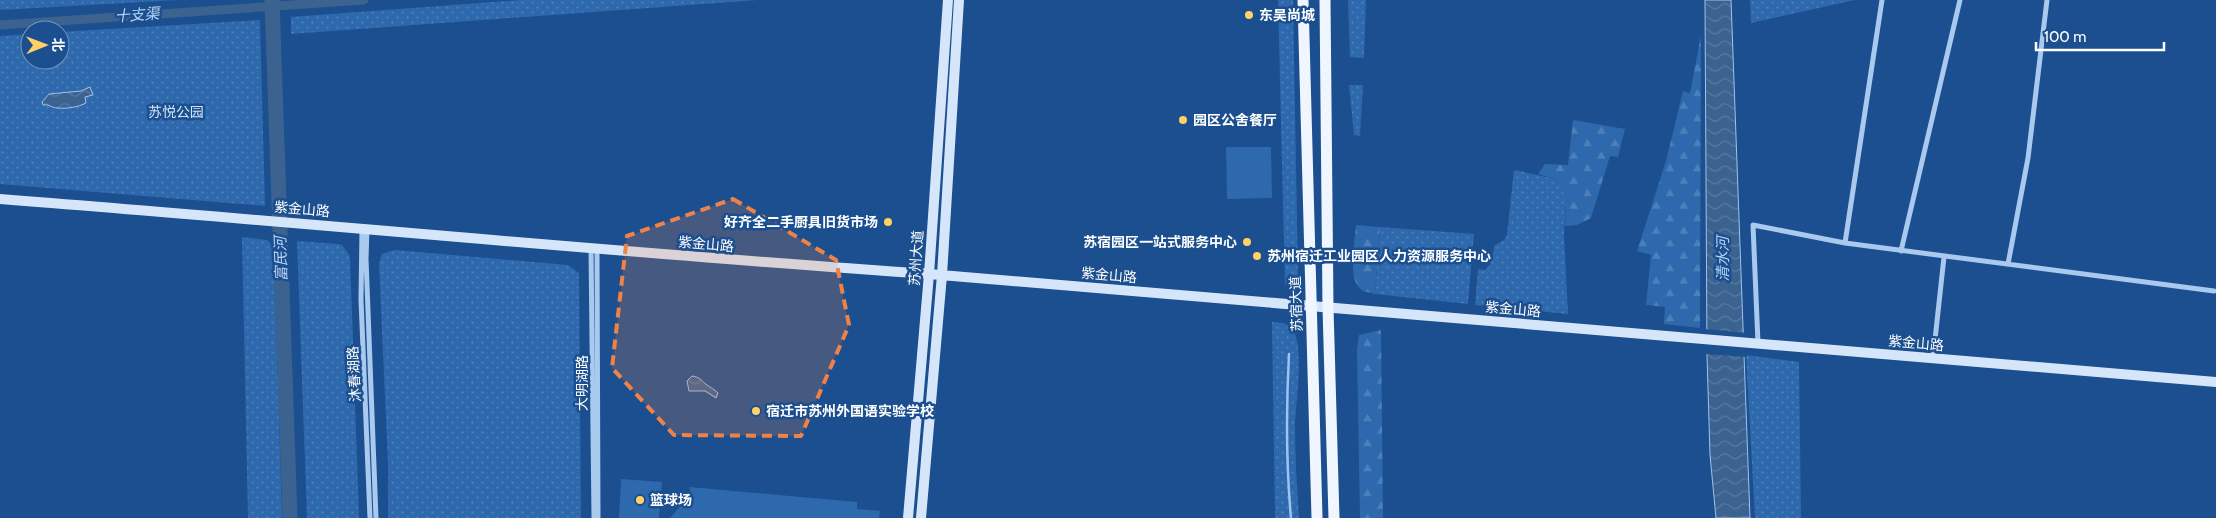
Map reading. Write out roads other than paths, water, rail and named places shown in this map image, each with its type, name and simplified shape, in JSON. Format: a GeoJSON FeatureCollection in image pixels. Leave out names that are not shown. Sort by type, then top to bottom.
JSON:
{"type":"FeatureCollection","features":[{"type":"Feature","properties":{"kind":"main road","name":"苏宿大道"},"geometry":{"type":"LineString","coordinates":[[1303,0],[1317,518]]}},
{"type":"Feature","properties":{"kind":"main road"},"geometry":{"type":"LineString","coordinates":[[1325,0],[1328,308],[1334,518]]}},
{"type":"Feature","properties":{"kind":"street","name":"苏州大道"},"geometry":{"type":"LineString","coordinates":[[908,518],[929,274],[948,0]]}},
{"type":"Feature","properties":{"kind":"street","name":"苏州大道"},"geometry":{"type":"LineString","coordinates":[[921,518],[942,275],[959,0]]}},
{"type":"Feature","properties":{"kind":"street"},"geometry":{"type":"LineString","coordinates":[[1845,243],[1882,0]]}},
{"type":"Feature","properties":{"kind":"street"},"geometry":{"type":"LineString","coordinates":[[1901,251],[1960,0]]}},
{"type":"Feature","properties":{"kind":"street"},"geometry":{"type":"LineString","coordinates":[[2008,264],[2028,158],[2047,0]]}},
{"type":"Feature","properties":{"kind":"street","name":"紫金山路"},"geometry":{"type":"LineString","coordinates":[[0,199],[299,222],[744,262],[942,275],[2216,382]]}},
{"type":"Feature","properties":{"kind":"street"},"geometry":{"type":"LineString","coordinates":[[1758,343],[1753,225],[1845,243],[2214,291]]}},
{"type":"Feature","properties":{"kind":"street","name":"沐春湖路"},"geometry":{"type":"LineString","coordinates":[[364,228],[361,300],[370,518]]}},
{"type":"Feature","properties":{"kind":"street","name":"沐春湖路"},"geometry":{"type":"LineString","coordinates":[[364,228],[376,518]]}},
{"type":"Feature","properties":{"kind":"street","name":"大明湖路"},"geometry":{"type":"LineString","coordinates":[[594,248],[594,518]]}},
{"type":"Feature","properties":{"kind":"street","name":"大明湖路"},"geometry":{"type":"LineString","coordinates":[[594,248],[598,518]]}},
{"type":"Feature","properties":{"kind":"street"},"geometry":{"type":"LineString","coordinates":[[1933,358],[1944,257]]}},
{"type":"Feature","properties":{"kind":"water","name":"清水河"},"geometry":{"type":"Polygon","coordinates":[[[1705,0],[1731,0],[1750,518],[1716,518],[1710,455],[1707,355],[1705,0]]]}},
{"type":"Feature","properties":{"kind":"water"},"geometry":{"type":"Polygon","coordinates":[[[90,87],[93,95],[85,97],[86,103],[76,107],[56,108],[43,105],[42,102],[49,94],[81,91],[90,87]]]}},
{"type":"Feature","properties":{"kind":"water"},"geometry":{"type":"Polygon","coordinates":[[[692,376],[699,378],[717,392],[716,398],[705,391],[689,391],[687,381],[692,376]]]}},
{"type":"Feature","properties":{"kind":"waterway","name":"富民河"},"geometry":{"type":"LineString","coordinates":[[272,0],[290,518]]}},
{"type":"Feature","properties":{"kind":"waterway","name":"十支渠"},"geometry":{"type":"LineString","coordinates":[[0,25],[364,0]]}},
{"type":"Feature","properties":{"kind":"waterway"},"geometry":{"type":"LineString","coordinates":[[1289,354],[1287,436],[1291,518]]}},
{"type":"Feature","properties":{"kind":"place","name":"东吴尚城"},"geometry":{"type":"Point","coordinates":[1249,15]}},
{"type":"Feature","properties":{"kind":"place","name":"园区公舍餐厅"},"geometry":{"type":"Point","coordinates":[1183,120]}},
{"type":"Feature","properties":{"kind":"place","name":"好齐全二手厨具旧货市场"},"geometry":{"type":"Point","coordinates":[888,222]}},
{"type":"Feature","properties":{"kind":"place","name":"苏宿园区一站式服务中心"},"geometry":{"type":"Point","coordinates":[1247,242]}},
{"type":"Feature","properties":{"kind":"place","name":"苏州宿迁工业园区人力资源服务中心"},"geometry":{"type":"Point","coordinates":[1257,256]}},
{"type":"Feature","properties":{"kind":"place","name":"宿迁市苏州外国语实验学校"},"geometry":{"type":"Point","coordinates":[756,411]}},
{"type":"Feature","properties":{"kind":"place","name":"篮球场"},"geometry":{"type":"Point","coordinates":[640,500]}},
{"type":"Feature","properties":{"kind":"park label","name":"苏悦公园"},"geometry":{"type":"Point","coordinates":[176,112]}}]}
